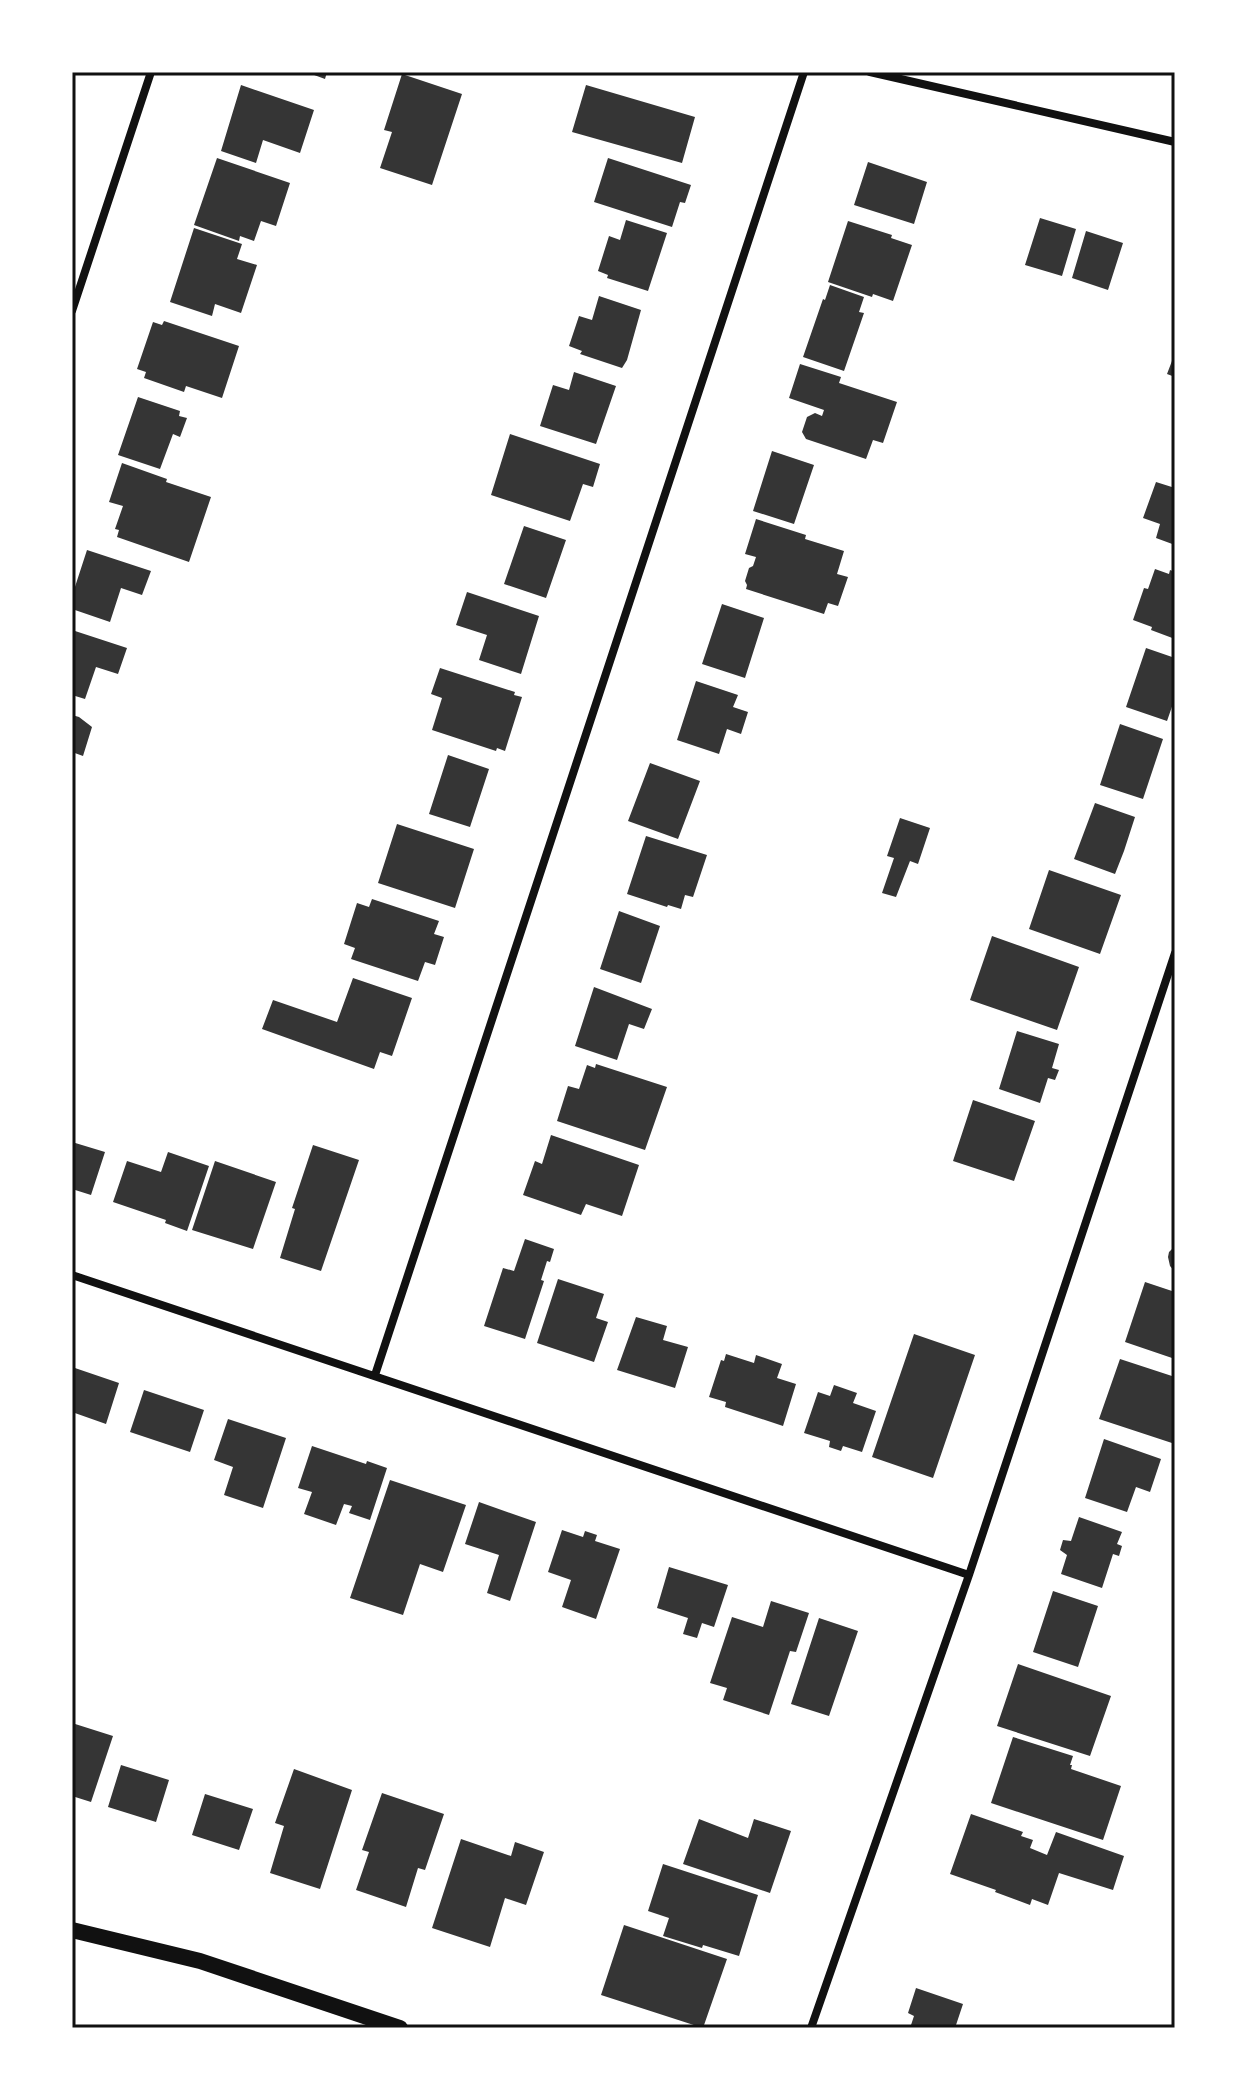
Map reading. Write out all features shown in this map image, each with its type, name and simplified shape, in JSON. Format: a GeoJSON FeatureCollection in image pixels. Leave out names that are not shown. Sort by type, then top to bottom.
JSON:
{"type":"FeatureCollection","features":[{"type":"Feature","properties":{"kind":"main road"},"geometry":{"type":"LineString","coordinates":[[72,1930],[200,1961],[400,2028]]}},
{"type":"Feature","properties":{"kind":"street"},"geometry":{"type":"LineString","coordinates":[[72,311],[151,72]]}},
{"type":"Feature","properties":{"kind":"street"},"geometry":{"type":"LineString","coordinates":[[375,1375],[804,72]]}},
{"type":"Feature","properties":{"kind":"street"},"geometry":{"type":"LineString","coordinates":[[870,72],[1175,142]]}},
{"type":"Feature","properties":{"kind":"street"},"geometry":{"type":"LineString","coordinates":[[811,2028],[969,1575],[1175,953]]}},
{"type":"Feature","properties":{"kind":"street"},"geometry":{"type":"LineString","coordinates":[[72,1275],[969,1575]]}},
{"type":"Feature","properties":{"kind":"building"},"geometry":{"type":"Polygon","coordinates":[[[306,72],[327,72],[325,79],[306,72]]]}},
{"type":"Feature","properties":{"kind":"building"},"geometry":{"type":"Polygon","coordinates":[[[402,74],[462,94],[432,185],[380,168],[392,132],[384,130],[402,74]]]}},
{"type":"Feature","properties":{"kind":"building"},"geometry":{"type":"Polygon","coordinates":[[[241,85],[314,110],[300,153],[263,140],[256,163],[221,151],[241,85]]]}},
{"type":"Feature","properties":{"kind":"building"},"geometry":{"type":"Polygon","coordinates":[[[586,85],[695,117],[682,163],[572,132],[586,85]]]}},
{"type":"Feature","properties":{"kind":"building"},"geometry":{"type":"Polygon","coordinates":[[[217,158],[290,183],[276,226],[261,221],[254,241],[240,236],[239,241],[194,225],[217,158]]]}},
{"type":"Feature","properties":{"kind":"building"},"geometry":{"type":"Polygon","coordinates":[[[608,158],[691,185],[685,203],[680,202],[672,227],[594,202],[608,158]]]}},
{"type":"Feature","properties":{"kind":"building"},"geometry":{"type":"Polygon","coordinates":[[[868,162],[927,182],[914,224],[854,205],[868,162]]]}},
{"type":"Feature","properties":{"kind":"building"},"geometry":{"type":"Polygon","coordinates":[[[1040,218],[1076,229],[1062,276],[1025,265],[1040,218]]]}},
{"type":"Feature","properties":{"kind":"building"},"geometry":{"type":"Polygon","coordinates":[[[626,220],[667,233],[648,291],[607,278],[608,275],[598,271],[609,236],[620,240],[626,220]]]}},
{"type":"Feature","properties":{"kind":"building"},"geometry":{"type":"Polygon","coordinates":[[[848,221],[912,245],[893,301],[828,282],[848,221]]]}},
{"type":"Feature","properties":{"kind":"building"},"geometry":{"type":"Polygon","coordinates":[[[194,228],[242,244],[237,259],[257,265],[241,313],[215,304],[212,316],[170,302],[194,228]]]}},
{"type":"Feature","properties":{"kind":"building"},"geometry":{"type":"Polygon","coordinates":[[[1086,231],[1123,243],[1108,290],[1072,278],[1086,231]]]}},
{"type":"Feature","properties":{"kind":"building"},"geometry":{"type":"Polygon","coordinates":[[[830,285],[864,297],[859,312],[864,313],[844,371],[803,357],[830,285]]]}},
{"type":"Feature","properties":{"kind":"building"},"geometry":{"type":"Polygon","coordinates":[[[599,296],[641,310],[622,368],[580,354],[582,351],[569,346],[579,316],[592,320],[599,296]]]}},
{"type":"Feature","properties":{"kind":"building"},"geometry":{"type":"Polygon","coordinates":[[[164,321],[239,346],[222,398],[186,386],[184,392],[144,378],[146,372],[137,369],[153,322],[162,325],[164,321]]]}},
{"type":"Feature","properties":{"kind":"building"},"geometry":{"type":"Polygon","coordinates":[[[1175,353],[1175,377],[1167,374],[1175,353]]]}},
{"type":"Feature","properties":{"kind":"building"},"geometry":{"type":"Polygon","coordinates":[[[800,364],[841,377],[839,383],[897,402],[883,443],[873,440],[866,459],[806,439],[802,432],[807,417],[815,413],[822,416],[824,410],[789,398],[800,364]]]}},
{"type":"Feature","properties":{"kind":"building"},"geometry":{"type":"Polygon","coordinates":[[[574,372],[616,386],[596,444],[540,426],[553,385],[569,390],[574,372]]]}},
{"type":"Feature","properties":{"kind":"building"},"geometry":{"type":"Polygon","coordinates":[[[138,397],[180,411],[179,416],[187,418],[180,437],[173,434],[160,469],[118,455],[138,397]]]}},
{"type":"Feature","properties":{"kind":"building"},"geometry":{"type":"Polygon","coordinates":[[[510,434],[600,464],[593,487],[583,484],[570,521],[491,495],[510,434]]]}},
{"type":"Feature","properties":{"kind":"building"},"geometry":{"type":"Polygon","coordinates":[[[772,451],[814,465],[794,524],[753,511],[772,451]]]}},
{"type":"Feature","properties":{"kind":"building"},"geometry":{"type":"Polygon","coordinates":[[[122,463],[211,497],[189,562],[117,537],[119,530],[115,529],[123,506],[109,502],[122,463]]]}},
{"type":"Feature","properties":{"kind":"building"},"geometry":{"type":"Polygon","coordinates":[[[1156,482],[1175,488],[1175,545],[1156,538],[1160,524],[1143,518],[1156,482]]]}},
{"type":"Feature","properties":{"kind":"building"},"geometry":{"type":"Polygon","coordinates":[[[756,519],[844,551],[837,574],[848,577],[838,606],[828,603],[824,614],[746,589],[749,568],[756,557],[745,554],[756,519]]]}},
{"type":"Feature","properties":{"kind":"building"},"geometry":{"type":"Polygon","coordinates":[[[524,526],[566,540],[546,598],[504,584],[524,526]]]}},
{"type":"Feature","properties":{"kind":"building"},"geometry":{"type":"Polygon","coordinates":[[[87,550],[151,571],[142,595],[121,588],[110,622],[72,609],[72,596],[87,550]]]}},
{"type":"Feature","properties":{"kind":"building"},"geometry":{"type":"Polygon","coordinates":[[[1155,569],[1169,574],[1170,570],[1175,572],[1175,639],[1133,620],[1144,588],[1148,589],[1155,569]]]}},
{"type":"Feature","properties":{"kind":"building"},"geometry":{"type":"Polygon","coordinates":[[[467,592],[539,616],[521,674],[479,660],[487,635],[456,625],[467,592]]]}},
{"type":"Feature","properties":{"kind":"building"},"geometry":{"type":"Polygon","coordinates":[[[722,604],[764,618],[745,678],[702,664],[722,604]]]}},
{"type":"Feature","properties":{"kind":"building"},"geometry":{"type":"Polygon","coordinates":[[[72,630],[127,648],[118,674],[96,667],[85,699],[72,695],[72,630]]]}},
{"type":"Feature","properties":{"kind":"building"},"geometry":{"type":"Polygon","coordinates":[[[1146,648],[1175,658],[1175,698],[1167,721],[1126,707],[1146,648]]]}},
{"type":"Feature","properties":{"kind":"building"},"geometry":{"type":"Polygon","coordinates":[[[440,668],[522,697],[505,751],[497,748],[496,751],[432,730],[442,698],[431,694],[440,668]]]}},
{"type":"Feature","properties":{"kind":"building"},"geometry":{"type":"Polygon","coordinates":[[[696,681],[738,695],[733,707],[748,712],[741,734],[727,729],[719,754],[677,740],[696,681]]]}},
{"type":"Feature","properties":{"kind":"building"},"geometry":{"type":"Polygon","coordinates":[[[72,715],[92,727],[83,756],[72,752],[72,715]]]}},
{"type":"Feature","properties":{"kind":"building"},"geometry":{"type":"Polygon","coordinates":[[[1120,724],[1163,739],[1143,799],[1100,785],[1120,724]]]}},
{"type":"Feature","properties":{"kind":"building"},"geometry":{"type":"Polygon","coordinates":[[[448,755],[489,769],[470,827],[429,814],[448,755]]]}},
{"type":"Feature","properties":{"kind":"building"},"geometry":{"type":"Polygon","coordinates":[[[650,763],[700,781],[678,839],[628,821],[650,763]]]}},
{"type":"Feature","properties":{"kind":"building"},"geometry":{"type":"Polygon","coordinates":[[[1095,803],[1135,817],[1115,874],[1074,859],[1095,803]]]}},
{"type":"Feature","properties":{"kind":"building"},"geometry":{"type":"Polygon","coordinates":[[[900,818],[930,828],[918,864],[910,861],[896,897],[882,893],[894,858],[887,856],[900,818]]]}},
{"type":"Feature","properties":{"kind":"building"},"geometry":{"type":"Polygon","coordinates":[[[397,824],[474,849],[455,908],[378,883],[397,824]]]}},
{"type":"Feature","properties":{"kind":"building"},"geometry":{"type":"Polygon","coordinates":[[[646,836],[707,855],[693,897],[685,895],[681,909],[627,894],[646,836]]]}},
{"type":"Feature","properties":{"kind":"building"},"geometry":{"type":"Polygon","coordinates":[[[1049,870],[1121,895],[1100,954],[1029,929],[1049,870]]]}},
{"type":"Feature","properties":{"kind":"building"},"geometry":{"type":"Polygon","coordinates":[[[372,899],[439,921],[434,934],[444,937],[435,965],[425,962],[418,981],[351,959],[355,948],[344,944],[357,903],[369,907],[372,899]]]}},
{"type":"Feature","properties":{"kind":"building"},"geometry":{"type":"Polygon","coordinates":[[[619,911],[660,926],[641,983],[600,969],[619,911]]]}},
{"type":"Feature","properties":{"kind":"building"},"geometry":{"type":"Polygon","coordinates":[[[992,936],[1079,967],[1057,1030],[970,1000],[992,936]]]}},
{"type":"Feature","properties":{"kind":"building"},"geometry":{"type":"Polygon","coordinates":[[[353,978],[412,998],[392,1056],[380,1052],[374,1069],[262,1029],[273,1000],[337,1022],[353,978]]]}},
{"type":"Feature","properties":{"kind":"building"},"geometry":{"type":"Polygon","coordinates":[[[594,987],[652,1009],[644,1029],[629,1024],[617,1060],[575,1046],[594,987]]]}},
{"type":"Feature","properties":{"kind":"building"},"geometry":{"type":"Polygon","coordinates":[[[1017,1031],[1059,1044],[1052,1068],[1059,1070],[1055,1080],[1048,1078],[1040,1103],[999,1089],[1017,1031]]]}},
{"type":"Feature","properties":{"kind":"building"},"geometry":{"type":"Polygon","coordinates":[[[596,1064],[667,1087],[645,1150],[557,1121],[568,1086],[579,1089],[587,1065],[595,1068],[596,1064]]]}},
{"type":"Feature","properties":{"kind":"building"},"geometry":{"type":"Polygon","coordinates":[[[973,1100],[1035,1121],[1014,1181],[953,1161],[973,1100]]]}},
{"type":"Feature","properties":{"kind":"building"},"geometry":{"type":"Polygon","coordinates":[[[551,1135],[639,1165],[622,1216],[586,1204],[581,1215],[523,1195],[535,1161],[542,1164],[551,1135]]]}},
{"type":"Feature","properties":{"kind":"building"},"geometry":{"type":"Polygon","coordinates":[[[72,1142],[105,1152],[91,1195],[72,1189],[72,1142]]]}},
{"type":"Feature","properties":{"kind":"building"},"geometry":{"type":"Polygon","coordinates":[[[313,1145],[359,1160],[321,1271],[280,1258],[295,1209],[292,1208],[313,1145]]]}},
{"type":"Feature","properties":{"kind":"building"},"geometry":{"type":"Polygon","coordinates":[[[168,1152],[209,1166],[187,1231],[165,1223],[166,1220],[113,1202],[127,1161],[161,1172],[168,1152]]]}},
{"type":"Feature","properties":{"kind":"building"},"geometry":{"type":"Polygon","coordinates":[[[215,1161],[276,1182],[253,1249],[192,1230],[215,1161]]]}},
{"type":"Feature","properties":{"kind":"building"},"geometry":{"type":"Polygon","coordinates":[[[525,1239],[554,1249],[550,1262],[547,1261],[541,1280],[544,1281],[525,1339],[484,1326],[503,1268],[514,1271],[525,1239]]]}},
{"type":"Feature","properties":{"kind":"building"},"geometry":{"type":"Polygon","coordinates":[[[1175,1246],[1175,1272],[1168,1257],[1175,1246]]]}},
{"type":"Feature","properties":{"kind":"building"},"geometry":{"type":"Polygon","coordinates":[[[558,1279],[604,1294],[596,1318],[608,1322],[594,1362],[537,1343],[558,1279]]]}},
{"type":"Feature","properties":{"kind":"building"},"geometry":{"type":"Polygon","coordinates":[[[1145,1282],[1175,1292],[1175,1359],[1125,1342],[1145,1282]]]}},
{"type":"Feature","properties":{"kind":"building"},"geometry":{"type":"Polygon","coordinates":[[[636,1317],[667,1326],[663,1340],[688,1347],[675,1388],[617,1370],[636,1317]]]}},
{"type":"Feature","properties":{"kind":"building"},"geometry":{"type":"Polygon","coordinates":[[[914,1334],[975,1355],[933,1478],[872,1457],[914,1334]]]}},
{"type":"Feature","properties":{"kind":"building"},"geometry":{"type":"Polygon","coordinates":[[[726,1354],[754,1363],[756,1355],[782,1364],[777,1378],[796,1384],[783,1426],[725,1407],[726,1402],[709,1397],[721,1360],[724,1361],[726,1354]]]}},
{"type":"Feature","properties":{"kind":"building"},"geometry":{"type":"Polygon","coordinates":[[[1120,1359],[1175,1377],[1175,1444],[1099,1419],[1120,1359]]]}},
{"type":"Feature","properties":{"kind":"building"},"geometry":{"type":"Polygon","coordinates":[[[72,1367],[119,1383],[106,1424],[72,1412],[72,1367]]]}},
{"type":"Feature","properties":{"kind":"building"},"geometry":{"type":"Polygon","coordinates":[[[834,1385],[857,1393],[853,1403],[876,1411],[862,1452],[843,1446],[841,1451],[829,1447],[830,1441],[804,1433],[818,1392],[830,1396],[834,1385]]]}},
{"type":"Feature","properties":{"kind":"building"},"geometry":{"type":"Polygon","coordinates":[[[144,1390],[204,1410],[190,1452],[130,1432],[144,1390]]]}},
{"type":"Feature","properties":{"kind":"building"},"geometry":{"type":"Polygon","coordinates":[[[228,1419],[286,1438],[263,1508],[224,1495],[233,1467],[214,1460],[228,1419]]]}},
{"type":"Feature","properties":{"kind":"building"},"geometry":{"type":"Polygon","coordinates":[[[1104,1439],[1161,1459],[1150,1492],[1136,1487],[1127,1512],[1085,1498],[1104,1439]]]}},
{"type":"Feature","properties":{"kind":"building"},"geometry":{"type":"Polygon","coordinates":[[[312,1446],[387,1468],[370,1520],[349,1513],[352,1506],[344,1504],[336,1525],[304,1514],[312,1492],[298,1488],[312,1446]]]}},
{"type":"Feature","properties":{"kind":"building"},"geometry":{"type":"Polygon","coordinates":[[[390,1480],[466,1505],[443,1572],[420,1564],[403,1615],[350,1598],[390,1480]]]}},
{"type":"Feature","properties":{"kind":"building"},"geometry":{"type":"Polygon","coordinates":[[[479,1502],[536,1522],[510,1601],[487,1593],[499,1555],[465,1544],[479,1502]]]}},
{"type":"Feature","properties":{"kind":"building"},"geometry":{"type":"Polygon","coordinates":[[[1079,1517],[1122,1532],[1117,1544],[1122,1546],[1119,1556],[1113,1554],[1102,1588],[1061,1574],[1067,1555],[1060,1550],[1063,1540],[1071,1541],[1079,1517]]]}},
{"type":"Feature","properties":{"kind":"building"},"geometry":{"type":"Polygon","coordinates":[[[562,1530],[583,1537],[585,1531],[597,1535],[595,1541],[620,1549],[596,1619],[562,1607],[571,1580],[548,1572],[562,1530]]]}},
{"type":"Feature","properties":{"kind":"building"},"geometry":{"type":"Polygon","coordinates":[[[669,1567],[728,1585],[714,1627],[702,1623],[697,1638],[683,1634],[688,1618],[657,1608],[669,1567]]]}},
{"type":"Feature","properties":{"kind":"building"},"geometry":{"type":"Polygon","coordinates":[[[1053,1591],[1098,1606],[1078,1667],[1033,1652],[1053,1591]]]}},
{"type":"Feature","properties":{"kind":"building"},"geometry":{"type":"Polygon","coordinates":[[[771,1601],[809,1613],[796,1652],[790,1651],[769,1715],[723,1700],[727,1688],[710,1683],[732,1617],[763,1627],[771,1601]]]}},
{"type":"Feature","properties":{"kind":"building"},"geometry":{"type":"Polygon","coordinates":[[[819,1618],[858,1631],[829,1716],[791,1704],[819,1618]]]}},
{"type":"Feature","properties":{"kind":"building"},"geometry":{"type":"Polygon","coordinates":[[[1018,1664],[1111,1696],[1090,1756],[997,1726],[1018,1664]]]}},
{"type":"Feature","properties":{"kind":"building"},"geometry":{"type":"Polygon","coordinates":[[[72,1723],[113,1736],[91,1802],[72,1796],[72,1723]]]}},
{"type":"Feature","properties":{"kind":"building"},"geometry":{"type":"Polygon","coordinates":[[[1013,1737],[1073,1756],[1071,1769],[1121,1786],[1103,1840],[991,1803],[1013,1737]]]}},
{"type":"Feature","properties":{"kind":"building"},"geometry":{"type":"Polygon","coordinates":[[[121,1765],[169,1780],[156,1822],[108,1807],[121,1765]]]}},
{"type":"Feature","properties":{"kind":"building"},"geometry":{"type":"Polygon","coordinates":[[[294,1769],[352,1790],[320,1889],[270,1873],[284,1826],[275,1823],[294,1769]]]}},
{"type":"Feature","properties":{"kind":"building"},"geometry":{"type":"Polygon","coordinates":[[[382,1793],[444,1814],[425,1870],[418,1868],[406,1907],[356,1890],[369,1852],[362,1850],[382,1793]]]}},
{"type":"Feature","properties":{"kind":"building"},"geometry":{"type":"Polygon","coordinates":[[[205,1794],[253,1809],[239,1850],[192,1835],[205,1794]]]}},
{"type":"Feature","properties":{"kind":"building"},"geometry":{"type":"Polygon","coordinates":[[[971,1814],[1023,1832],[1021,1836],[1033,1840],[1030,1848],[1047,1855],[1056,1832],[1124,1856],[1113,1890],[1059,1873],[1048,1905],[1032,1899],[1030,1905],[950,1874],[971,1814]]]}},
{"type":"Feature","properties":{"kind":"building"},"geometry":{"type":"Polygon","coordinates":[[[699,1819],[748,1838],[754,1819],[791,1831],[770,1893],[683,1864],[699,1819]]]}},
{"type":"Feature","properties":{"kind":"building"},"geometry":{"type":"Polygon","coordinates":[[[461,1839],[511,1856],[515,1842],[544,1852],[526,1905],[505,1898],[490,1947],[432,1928],[461,1839]]]}},
{"type":"Feature","properties":{"kind":"building"},"geometry":{"type":"Polygon","coordinates":[[[663,1864],[758,1895],[739,1956],[663,1936],[669,1918],[648,1911],[663,1864]]]}},
{"type":"Feature","properties":{"kind":"building"},"geometry":{"type":"Polygon","coordinates":[[[624,1925],[727,1959],[703,2028],[601,1995],[624,1925]]]}},
{"type":"Feature","properties":{"kind":"building"},"geometry":{"type":"Polygon","coordinates":[[[916,1988],[963,2004],[955,2028],[910,2028],[914,2016],[908,2013],[916,1988]]]}}]}
